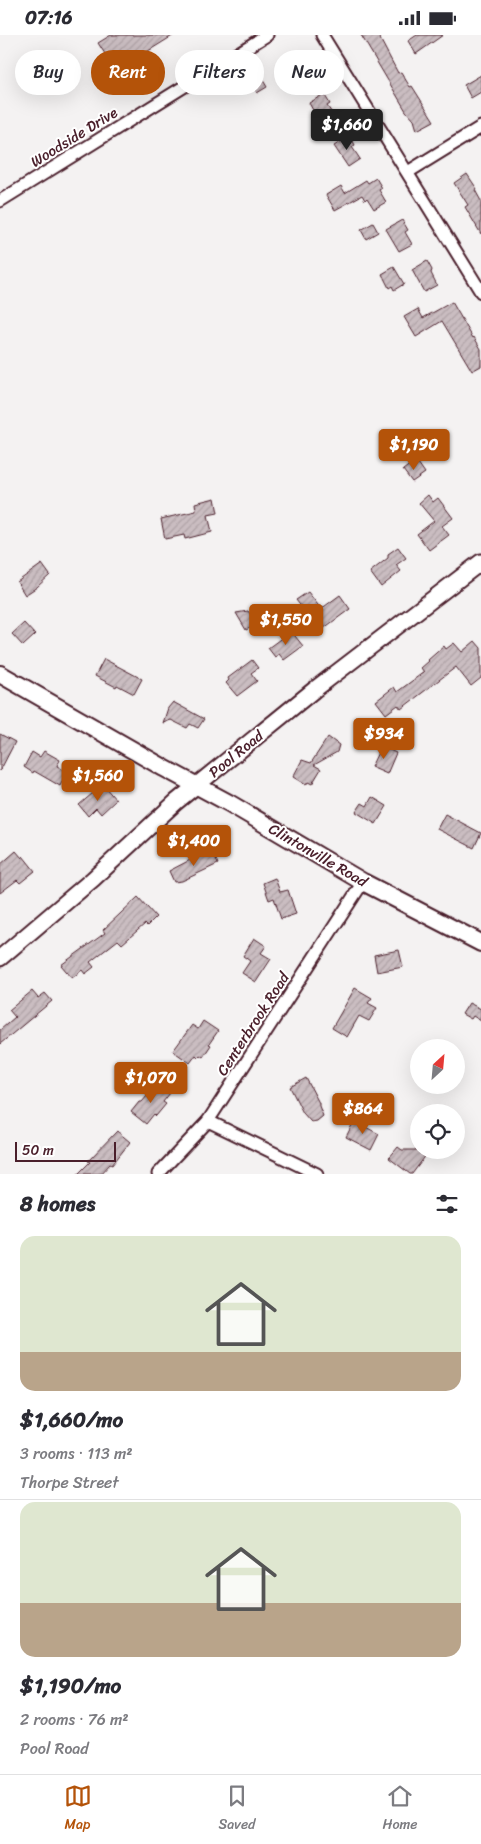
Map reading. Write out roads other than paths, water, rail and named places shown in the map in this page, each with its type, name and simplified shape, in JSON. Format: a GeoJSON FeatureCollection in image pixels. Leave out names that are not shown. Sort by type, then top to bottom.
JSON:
{"type":"FeatureCollection","features":[{"type":"Feature","properties":{"kind":"main road","name":"Clintonville Road"},"geometry":{"type":"LineString","coordinates":[[0,673],[364,882],[481,943]]}},
{"type":"Feature","properties":{"kind":"street","name":"Woodside Drive"},"geometry":{"type":"LineString","coordinates":[[0,201],[267,35]]}},
{"type":"Feature","properties":{"kind":"street"},"geometry":{"type":"LineString","coordinates":[[322,35],[481,292]]}},
{"type":"Feature","properties":{"kind":"street"},"geometry":{"type":"LineString","coordinates":[[408,172],[481,127]]}},
{"type":"Feature","properties":{"kind":"street","name":"Pool Road"},"geometry":{"type":"LineString","coordinates":[[0,957],[93,879],[176,802],[307,696],[481,562]]}},
{"type":"Feature","properties":{"kind":"street","name":"Centerbrook Road"},"geometry":{"type":"LineString","coordinates":[[158,1174],[208,1121],[364,882]]}},
{"type":"Feature","properties":{"kind":"street"},"geometry":{"type":"LineString","coordinates":[[208,1121],[317,1174]]}}]}
